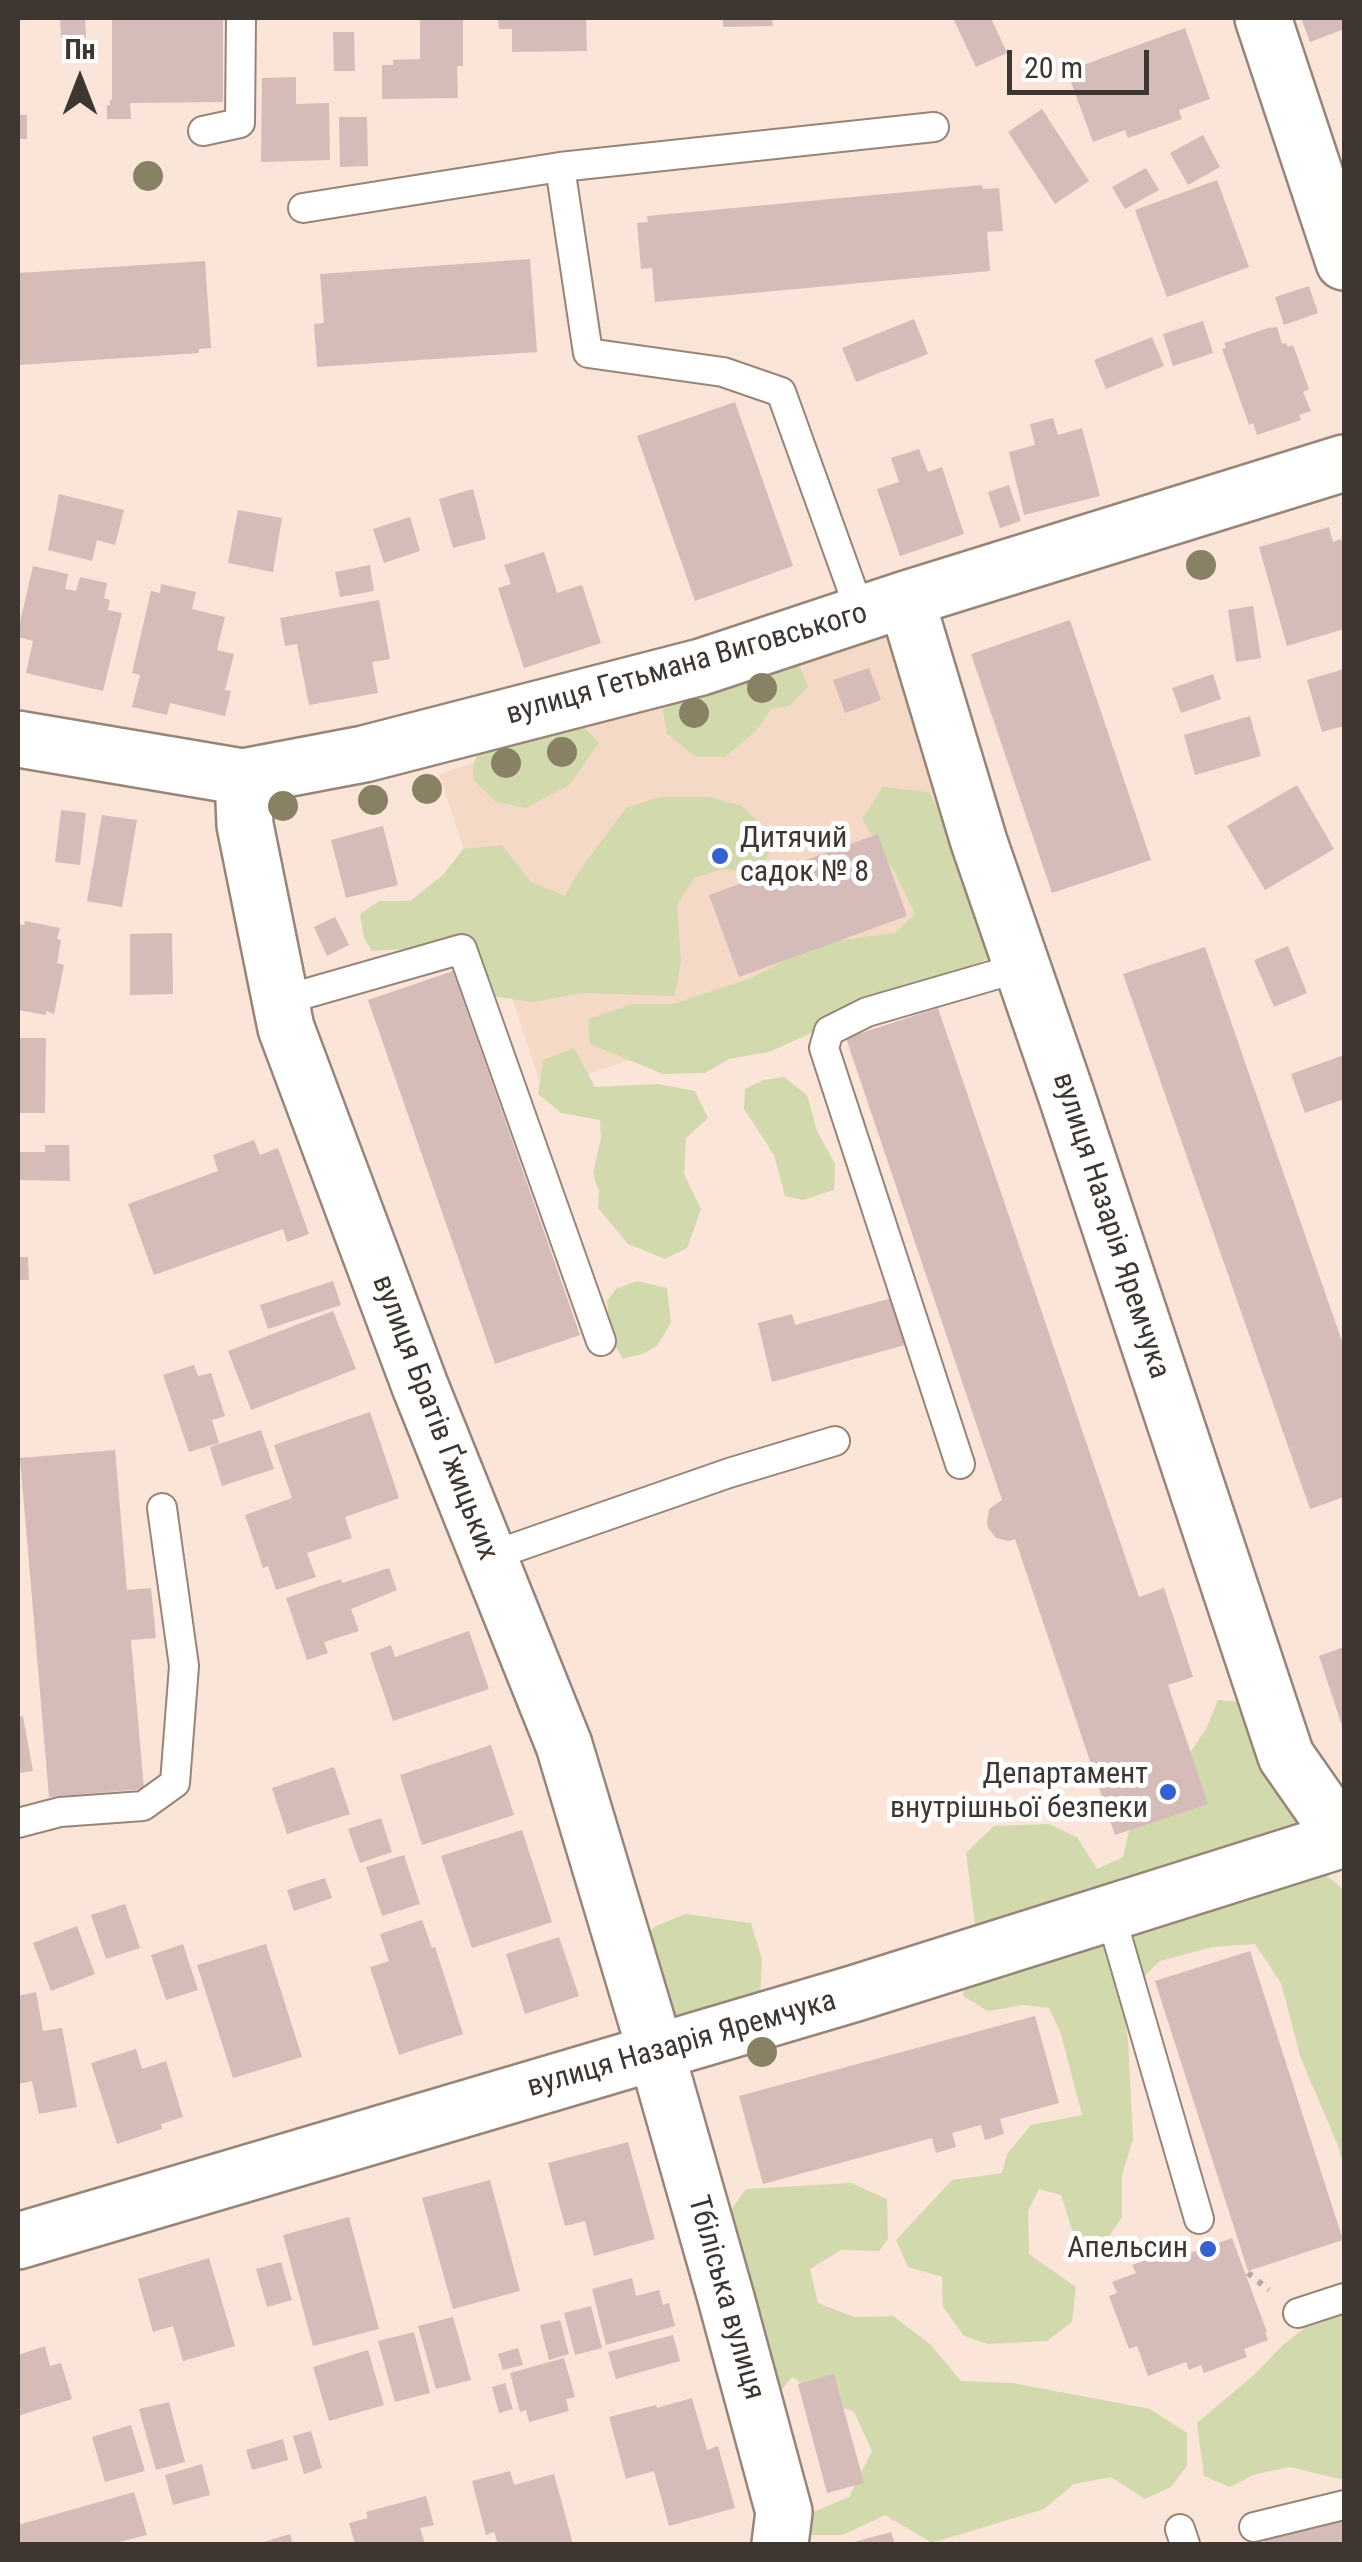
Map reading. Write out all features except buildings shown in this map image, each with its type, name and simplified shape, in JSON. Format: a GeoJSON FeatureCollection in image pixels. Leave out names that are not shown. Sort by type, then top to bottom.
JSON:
{"type":"FeatureCollection","features":[{"type":"Feature","properties":{"kind":"street"},"geometry":{"type":"LineString","coordinates":[[1263,18],[1344,262]]}},
{"type":"Feature","properties":{"kind":"street","name":"вулиця Гетьмана Виговського"},"geometry":{"type":"LineString","coordinates":[[18,739],[243,777],[364,754],[701,667],[1344,463]]}},
{"type":"Feature","properties":{"kind":"street","name":"вулиця Назарія Яремчука"},"geometry":{"type":"LineString","coordinates":[[18,2242],[856,1993],[1344,1839],[1286,1756],[979,842],[884,607]]}},
{"type":"Feature","properties":{"kind":"street","name":"вулиця Братів Ґжицьких"},"geometry":{"type":"LineString","coordinates":[[243,777],[245,825],[286,1028],[420,1386],[564,1745],[656,2052]]}},
{"type":"Feature","properties":{"kind":"street","name":"Тбіліська вулиця"},"geometry":{"type":"LineString","coordinates":[[656,2052],[784,2512],[780,2544]]}},
{"type":"Feature","properties":{"kind":"lane"},"geometry":{"type":"LineString","coordinates":[[203,131],[240,123],[241,18]]}},
{"type":"Feature","properties":{"kind":"lane"},"geometry":{"type":"LineString","coordinates":[[303,208],[560,167],[934,127]]}},
{"type":"Feature","properties":{"kind":"lane"},"geometry":{"type":"LineString","coordinates":[[560,167],[588,353],[724,372],[781,392],[884,607]]}},
{"type":"Feature","properties":{"kind":"lane"},"geometry":{"type":"LineString","coordinates":[[280,1001],[462,948],[600,1341]]}},
{"type":"Feature","properties":{"kind":"lane"},"geometry":{"type":"LineString","coordinates":[[960,1464],[824,1048],[829,1031],[867,1012],[1022,966]]}},
{"type":"Feature","properties":{"kind":"lane"},"geometry":{"type":"LineString","coordinates":[[488,1557],[728,1473],[835,1441]]}},
{"type":"Feature","properties":{"kind":"lane"},"geometry":{"type":"LineString","coordinates":[[18,1823],[60,1812],[143,1806],[175,1783],[184,1666],[162,1508]]}},
{"type":"Feature","properties":{"kind":"lane"},"geometry":{"type":"LineString","coordinates":[[1110,1913],[1199,2219]]}},
{"type":"Feature","properties":{"kind":"lane"},"geometry":{"type":"LineString","coordinates":[[1298,2313],[1344,2298]]}},
{"type":"Feature","properties":{"kind":"lane"},"geometry":{"type":"LineString","coordinates":[[1254,2527],[1344,2505]]}},
{"type":"Feature","properties":{"kind":"shaded area","name":"Дитячий садок № 8"},"geometry":{"type":"Polygon","coordinates":[[[898,624],[1001,938],[542,1089],[439,774],[898,624]]]}},
{"type":"Feature","properties":{"kind":"green space"},"geometry":{"type":"Polygon","coordinates":[[[798,662],[808,687],[789,706],[771,709],[756,731],[725,757],[696,757],[667,734],[663,711],[672,694],[798,662]]]}},
{"type":"Feature","properties":{"kind":"green space"},"geometry":{"type":"Polygon","coordinates":[[[581,724],[599,743],[569,785],[526,808],[496,802],[474,781],[473,765],[482,741],[581,724]]]}},
{"type":"Feature","properties":{"kind":"green space"},"geometry":{"type":"Polygon","coordinates":[[[883,787],[929,792],[944,820],[962,871],[1012,949],[944,977],[876,997],[769,1052],[729,1059],[705,1073],[663,1074],[590,1044],[588,1019],[633,1004],[673,1004],[751,978],[835,941],[895,933],[915,914],[862,819],[883,787]]]}},
{"type":"Feature","properties":{"kind":"green space"},"geometry":{"type":"Polygon","coordinates":[[[659,797],[710,797],[742,806],[776,839],[760,873],[722,869],[694,878],[677,905],[681,960],[675,996],[581,993],[534,1002],[497,997],[447,956],[405,949],[372,951],[364,938],[360,914],[379,901],[410,901],[443,875],[463,849],[502,845],[531,882],[565,896],[626,808],[659,797]]]}},
{"type":"Feature","properties":{"kind":"green space"},"geometry":{"type":"Polygon","coordinates":[[[574,1048],[595,1087],[658,1084],[695,1091],[708,1118],[686,1138],[684,1174],[701,1209],[687,1248],[665,1259],[628,1244],[598,1208],[599,1191],[593,1174],[601,1137],[600,1120],[561,1113],[538,1094],[543,1060],[574,1048]]]}},
{"type":"Feature","properties":{"kind":"green space"},"geometry":{"type":"Polygon","coordinates":[[[784,1077],[807,1095],[817,1131],[835,1164],[834,1190],[803,1200],[785,1196],[774,1155],[744,1109],[745,1089],[763,1080],[784,1077]]]}},
{"type":"Feature","properties":{"kind":"green space"},"geometry":{"type":"Polygon","coordinates":[[[637,1281],[667,1288],[671,1323],[657,1346],[623,1359],[610,1337],[607,1301],[616,1289],[637,1281]]]}},
{"type":"Feature","properties":{"kind":"green space"},"geometry":{"type":"Polygon","coordinates":[[[1218,1700],[1252,1703],[1307,1817],[1316,1867],[1344,1890],[1344,2167],[1301,2059],[1281,1983],[1255,1944],[1212,1947],[1160,1961],[1122,1998],[1133,2139],[1122,2175],[1122,2217],[1106,2241],[1075,2239],[1061,2195],[1039,2189],[1028,2211],[1029,2254],[1076,2287],[1072,2322],[1047,2341],[988,2344],[964,2336],[943,2307],[942,2277],[908,2267],[896,2240],[952,2180],[1002,2173],[1007,2154],[1031,2125],[1082,2115],[1061,2034],[1049,2008],[1023,2005],[988,2011],[963,1996],[975,1924],[966,1853],[994,1826],[1049,1824],[1077,1837],[1097,1869],[1123,1857],[1133,1813],[1181,1767],[1207,1727],[1218,1700]]]}},
{"type":"Feature","properties":{"kind":"green space"},"geometry":{"type":"Polygon","coordinates":[[[685,1914],[751,1923],[762,1959],[760,2003],[665,2031],[643,1938],[656,1926],[685,1914]]]}},
{"type":"Feature","properties":{"kind":"green space"},"geometry":{"type":"Polygon","coordinates":[[[851,2183],[887,2199],[888,2239],[879,2251],[841,2250],[810,2269],[818,2303],[854,2317],[893,2316],[931,2345],[961,2381],[1013,2383],[1150,2409],[1187,2433],[1187,2466],[1171,2487],[1145,2499],[1111,2477],[1074,2484],[1044,2509],[932,2543],[885,2515],[843,2535],[806,2535],[804,2516],[849,2497],[872,2451],[854,2412],[829,2402],[792,2377],[774,2400],[721,2224],[746,2189],[851,2183]]]}},
{"type":"Feature","properties":{"kind":"green space"},"geometry":{"type":"Polygon","coordinates":[[[1344,2314],[1344,2480],[1289,2467],[1253,2475],[1230,2487],[1204,2476],[1197,2423],[1319,2317],[1344,2314]]]}},
{"type":"Feature","properties":{"kind":"place","name":"Дитячий садок № 8"},"geometry":{"type":"Point","coordinates":[720,856]}},
{"type":"Feature","properties":{"kind":"place","name":"Департамент внутрішньої безпеки"},"geometry":{"type":"Point","coordinates":[1168,1792]}},
{"type":"Feature","properties":{"kind":"place","name":"Апельсин"},"geometry":{"type":"Point","coordinates":[1208,2249]}}]}
